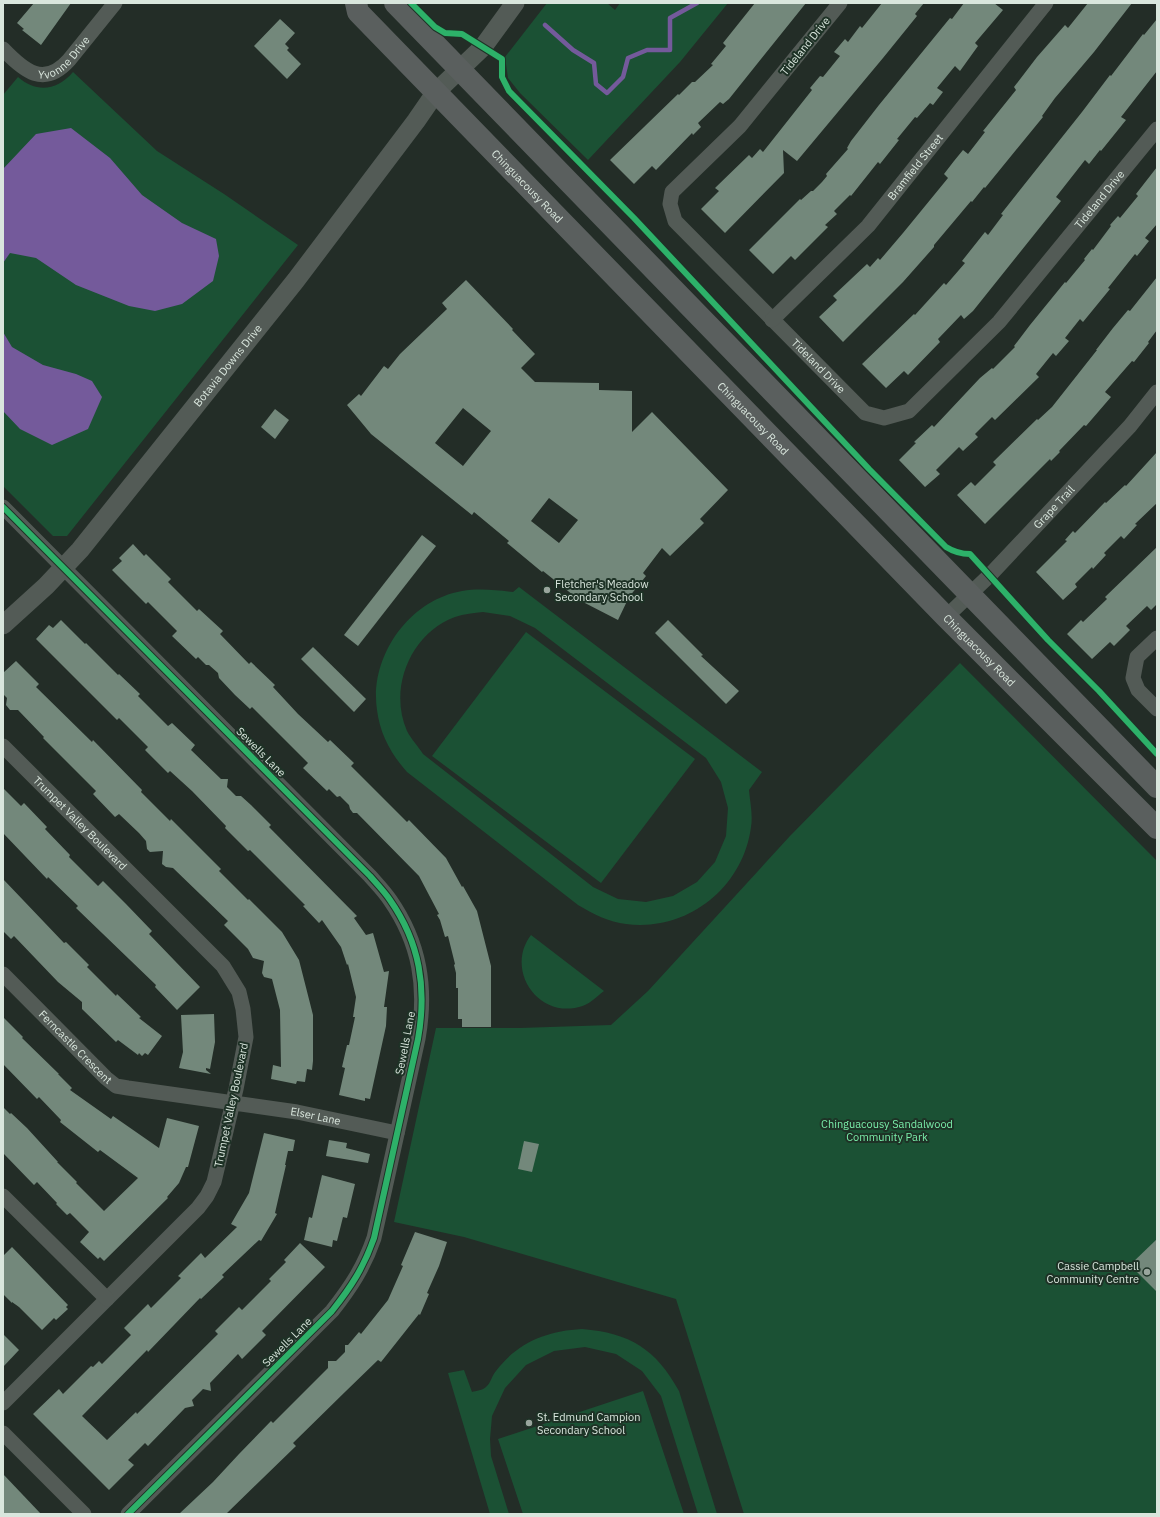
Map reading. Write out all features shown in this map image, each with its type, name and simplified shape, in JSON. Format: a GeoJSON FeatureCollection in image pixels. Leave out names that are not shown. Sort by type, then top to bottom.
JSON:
{"type":"FeatureCollection","features":[{"type":"Feature","properties":{"kind":"main road","name":"Chinguacousy Road"},"geometry":{"type":"LineString","coordinates":[[356,3],[358,12],[946,618],[1157,828]]}},
{"type":"Feature","properties":{"kind":"main road"},"geometry":{"type":"LineString","coordinates":[[395,3],[1157,787]]}},
{"type":"Feature","properties":{"kind":"street","name":"Yvonne Drive"},"geometry":{"type":"LineString","coordinates":[[3,49],[20,67],[36,74],[52,74],[62,68],[115,3]]}},
{"type":"Feature","properties":{"kind":"street","name":"Botavia Downs Drive"},"geometry":{"type":"LineString","coordinates":[[3,625],[46,586],[80,550],[296,280],[416,121],[436,92],[483,47],[515,3]]}},
{"type":"Feature","properties":{"kind":"street","name":"Tideland Drive"},"geometry":{"type":"LineString","coordinates":[[840,3],[740,126],[672,192],[670,204],[675,220],[865,413],[884,418],[909,411],[999,322],[1157,129]]}},
{"type":"Feature","properties":{"kind":"street","name":"Bramfield Street"},"geometry":{"type":"LineString","coordinates":[[772,320],[868,226],[1046,3]]}},
{"type":"Feature","properties":{"kind":"street","name":"Grape Trail"},"geometry":{"type":"LineString","coordinates":[[946,618],[990,575],[1130,426],[1157,392]]}},
{"type":"Feature","properties":{"kind":"street","name":"Sewells Lane"},"geometry":{"type":"LineString","coordinates":[[3,507],[370,876],[389,899],[409,934],[417,961],[422,987],[422,1004],[418,1039],[374,1238],[366,1261],[357,1278],[345,1296],[316,1327],[128,1514]]}},
{"type":"Feature","properties":{"kind":"street"},"geometry":{"type":"LineString","coordinates":[[1157,638],[1137,657],[1133,678],[1138,690],[1157,709]]}},
{"type":"Feature","properties":{"kind":"street","name":"Trumpet Valley Boulevard"},"geometry":{"type":"LineString","coordinates":[[3,746],[223,966],[239,992],[243,1009],[246,1037],[214,1182],[207,1196],[198,1208],[3,1403]]}},
{"type":"Feature","properties":{"kind":"street","name":"Ferncastle Crescent"},"geometry":{"type":"LineString","coordinates":[[3,974],[106,1078],[116,1086],[232,1103]]}},
{"type":"Feature","properties":{"kind":"street","name":"Elser Lane"},"geometry":{"type":"LineString","coordinates":[[232,1103],[297,1112],[397,1133]]}},
{"type":"Feature","properties":{"kind":"street"},"geometry":{"type":"LineString","coordinates":[[3,1196],[107,1299]]}},
{"type":"Feature","properties":{"kind":"street"},"geometry":{"type":"LineString","coordinates":[[3,1433],[84,1514]]}},
{"type":"Feature","properties":{"kind":"green space"},"geometry":{"type":"Polygon","coordinates":[[[547,3],[607,3],[615,10],[620,3],[728,3],[680,62],[588,160],[520,93],[508,78],[505,57],[547,3]]]}},
{"type":"Feature","properties":{"kind":"green space"},"geometry":{"type":"Polygon","coordinates":[[[73,72],[157,151],[224,194],[298,245],[67,536],[53,536],[3,486],[3,95],[18,77],[32,86],[46,88],[60,83],[73,72]]]}},
{"type":"Feature","properties":{"kind":"green space"},"geometry":{"type":"Polygon","coordinates":[[[519,587],[762,772],[749,790],[752,822],[746,849],[737,869],[724,887],[708,901],[690,913],[670,921],[649,925],[620,923],[601,917],[589,911],[578,905],[407,772],[391,751],[378,719],[376,690],[379,670],[386,651],[397,634],[410,619],[425,606],[443,597],[462,591],[475,590],[513,592],[519,587]],[[483,612],[455,617],[440,625],[426,636],[415,649],[407,664],[402,680],[400,697],[402,714],[410,737],[423,754],[593,887],[618,899],[646,902],[673,896],[697,882],[715,862],[726,836],[728,808],[721,782],[706,758],[535,628],[510,616],[483,612]]]}},
{"type":"Feature","properties":{"kind":"green space"},"geometry":{"type":"Polygon","coordinates":[[[526,632],[695,759],[601,883],[432,756],[526,632]]]}},
{"type":"Feature","properties":{"kind":"green space","name":"Chinguacousy Sandalwood Community Park"},"geometry":{"type":"Polygon","coordinates":[[[960,663],[1157,861],[1157,1514],[744,1514],[676,1299],[464,1237],[394,1222],[436,1028],[520,1028],[611,1025],[648,991],[790,836],[960,663]]]}},
{"type":"Feature","properties":{"kind":"green space"},"geometry":{"type":"Polygon","coordinates":[[[531,935],[604,991],[589,1003],[579,1007],[564,1008],[550,1005],[538,998],[530,988],[524,976],[522,962],[524,948],[531,935]]]}},
{"type":"Feature","properties":{"kind":"green space"},"geometry":{"type":"Polygon","coordinates":[[[582,1329],[614,1334],[628,1339],[651,1354],[670,1376],[679,1391],[717,1514],[698,1514],[661,1396],[642,1371],[616,1354],[585,1347],[554,1351],[526,1365],[505,1388],[492,1416],[490,1439],[491,1456],[509,1514],[490,1514],[448,1373],[464,1370],[472,1392],[481,1390],[488,1385],[495,1373],[505,1361],[524,1345],[557,1332],[582,1329]]]}},
{"type":"Feature","properties":{"kind":"green space"},"geometry":{"type":"Polygon","coordinates":[[[643,1391],[684,1514],[523,1514],[498,1439],[643,1391]]]}},
{"type":"Feature","properties":{"kind":"shaded area"},"geometry":{"type":"Polygon","coordinates":[[[71,128],[110,158],[142,195],[182,223],[216,239],[219,256],[213,281],[182,304],[155,311],[129,306],[76,285],[36,258],[10,253],[3,263],[3,169],[36,134],[71,128]]]}},
{"type":"Feature","properties":{"kind":"shaded area"},"geometry":{"type":"Polygon","coordinates":[[[3,332],[12,347],[43,365],[76,374],[92,381],[102,397],[88,429],[52,445],[20,429],[3,411],[3,332]]]}},
{"type":"Feature","properties":{"kind":"building"},"geometry":{"type":"Polygon","coordinates":[[[34,3],[71,3],[41,45],[22,30],[24,29],[17,23],[34,3]]]}},
{"type":"Feature","properties":{"kind":"building"},"geometry":{"type":"Polygon","coordinates":[[[755,3],[806,3],[729,99],[723,104],[720,102],[698,123],[701,127],[693,135],[692,133],[656,170],[652,166],[634,184],[610,160],[678,94],[679,95],[692,82],[695,82],[713,65],[711,64],[726,46],[723,43],[755,3]]]}},
{"type":"Feature","properties":{"kind":"building"},"geometry":{"type":"Polygon","coordinates":[[[882,3],[924,3],[915,14],[917,16],[797,161],[783,150],[784,173],[725,233],[701,209],[719,191],[715,188],[749,155],[752,158],[760,149],[763,152],[812,90],[810,88],[820,76],[823,77],[840,56],[834,52],[845,39],[848,42],[860,26],[862,28],[882,3]]]}},
{"type":"Feature","properties":{"kind":"building"},"geometry":{"type":"Polygon","coordinates":[[[964,3],[994,3],[1003,10],[975,43],[978,46],[960,71],[955,66],[937,88],[943,92],[933,105],[930,103],[917,118],[915,117],[897,139],[899,140],[880,164],[878,162],[851,196],[850,195],[834,211],[837,214],[825,225],[828,227],[795,260],[791,256],[773,274],[749,250],[800,199],[801,200],[813,191],[822,182],[827,176],[826,174],[848,149],[847,148],[851,141],[879,105],[964,3]]]}},
{"type":"Feature","properties":{"kind":"building"},"geometry":{"type":"Polygon","coordinates":[[[1088,3],[1132,3],[1094,52],[1055,98],[1042,116],[1043,117],[985,188],[984,187],[972,202],[971,201],[934,245],[934,247],[903,282],[843,342],[819,317],[837,300],[833,296],[867,264],[870,267],[878,258],[880,260],[948,178],[944,174],[963,150],[968,154],[985,132],[983,131],[1016,90],[1014,87],[1037,57],[1065,25],[1068,28],[1088,3]]]}},
{"type":"Feature","properties":{"kind":"building"},"geometry":{"type":"Polygon","coordinates":[[[280,19],[295,33],[285,44],[289,48],[287,50],[301,64],[287,79],[254,46],[280,19]]]}},
{"type":"Feature","properties":{"kind":"building"},"geometry":{"type":"Polygon","coordinates":[[[1157,19],[1157,71],[1121,117],[1126,120],[1089,164],[1085,160],[1056,197],[1061,201],[973,311],[964,319],[961,315],[938,339],[940,342],[908,375],[904,371],[886,388],[862,364],[914,314],[915,315],[944,283],[946,285],[965,263],[962,261],[985,232],[988,235],[1003,215],[1001,214],[1110,75],[1111,76],[1143,34],[1144,35],[1157,19]]]}},
{"type":"Feature","properties":{"kind":"building"},"geometry":{"type":"Polygon","coordinates":[[[1157,167],[1157,224],[1145,238],[1149,241],[1137,256],[1135,254],[1108,288],[1110,289],[1083,322],[1080,319],[1065,338],[1069,341],[1056,356],[1053,353],[1036,374],[1039,377],[995,420],[992,417],[975,434],[978,437],[963,451],[959,447],[936,470],[940,474],[925,487],[899,460],[916,443],[914,442],[932,425],[934,427],[980,378],[992,368],[993,369],[1015,347],[1014,346],[1030,325],[1085,260],[1084,259],[1092,249],[1093,250],[1111,226],[1110,225],[1118,216],[1120,218],[1138,196],[1136,194],[1157,167]]]}},
{"type":"Feature","properties":{"kind":"building"},"geometry":{"type":"Polygon","coordinates":[[[1157,277],[1157,330],[1148,342],[1149,343],[1134,362],[1132,361],[1105,392],[1111,397],[1086,426],[1084,425],[1051,461],[1050,459],[985,524],[957,495],[971,482],[975,486],[996,465],[993,462],[1037,419],[1038,420],[1052,407],[1113,328],[1128,310],[1130,311],[1157,277]]]}},
{"type":"Feature","properties":{"kind":"building"},"geometry":{"type":"Polygon","coordinates":[[[466,280],[535,354],[521,368],[535,382],[599,383],[599,390],[632,391],[632,432],[652,412],[728,490],[700,519],[704,523],[670,556],[662,548],[643,573],[646,576],[629,597],[618,620],[583,603],[543,571],[542,572],[507,543],[509,541],[474,512],[472,515],[371,434],[347,405],[359,394],[361,396],[384,366],[388,369],[400,354],[447,309],[442,303],[466,280]],[[463,408],[435,443],[463,466],[491,431],[463,408]],[[549,498],[531,521],[559,543],[578,520],[549,498]]]}},
{"type":"Feature","properties":{"kind":"building"},"geometry":{"type":"Polygon","coordinates":[[[275,409],[289,420],[275,439],[261,427],[275,409]]]}},
{"type":"Feature","properties":{"kind":"building"},"geometry":{"type":"Polygon","coordinates":[[[1157,452],[1157,503],[1135,524],[1137,525],[1124,539],[1121,536],[1104,553],[1106,555],[1093,569],[1092,567],[1075,584],[1077,587],[1063,600],[1036,572],[1067,541],[1065,540],[1073,531],[1075,533],[1105,502],[1106,503],[1125,485],[1126,486],[1157,452]]]}},
{"type":"Feature","properties":{"kind":"building"},"geometry":{"type":"Polygon","coordinates":[[[422,535],[436,546],[358,646],[344,635],[422,535]]]}},
{"type":"Feature","properties":{"kind":"building"},"geometry":{"type":"Polygon","coordinates":[[[133,544],[144,556],[146,554],[171,579],[168,582],[197,611],[199,609],[223,631],[220,634],[249,664],[251,662],[275,685],[273,687],[298,714],[328,742],[330,740],[354,763],[351,766],[407,822],[409,820],[446,858],[477,911],[491,966],[491,1027],[462,1027],[462,1019],[458,1019],[458,988],[456,988],[455,964],[448,936],[445,937],[437,915],[439,914],[419,876],[357,813],[353,813],[349,805],[340,796],[337,797],[329,789],[327,791],[303,768],[308,763],[252,707],[250,709],[235,695],[219,678],[218,673],[209,665],[206,665],[198,657],[196,659],[172,636],[177,631],[148,602],[146,604],[112,570],[122,561],[119,558],[133,544]]]}},
{"type":"Feature","properties":{"kind":"building"},"geometry":{"type":"Polygon","coordinates":[[[1157,547],[1157,604],[1151,610],[1147,606],[1126,626],[1130,630],[1114,646],[1110,642],[1092,659],[1067,634],[1081,620],[1083,622],[1107,599],[1105,597],[1157,547]]]}},
{"type":"Feature","properties":{"kind":"building"},"geometry":{"type":"Polygon","coordinates":[[[61,620],[140,694],[138,696],[168,726],[172,723],[195,745],[191,750],[221,779],[228,779],[227,787],[236,796],[241,796],[251,805],[271,825],[269,827],[357,916],[354,918],[366,935],[373,933],[384,972],[389,971],[384,1007],[387,1007],[386,1026],[370,1099],[365,1098],[365,1101],[339,1095],[345,1068],[342,1067],[347,1045],[349,1045],[355,1017],[353,1017],[356,997],[348,964],[347,965],[341,947],[322,920],[319,923],[303,906],[305,905],[250,850],[248,851],[225,828],[226,826],[192,791],[170,771],[168,773],[145,750],[148,747],[119,718],[117,720],[36,639],[49,625],[53,628],[61,620]]]}},
{"type":"Feature","properties":{"kind":"building"},"geometry":{"type":"Polygon","coordinates":[[[668,620],[703,655],[701,656],[739,691],[726,704],[655,633],[668,620]]]}},
{"type":"Feature","properties":{"kind":"building"},"geometry":{"type":"Polygon","coordinates":[[[313,647],[366,699],[354,712],[301,659],[313,647]]]}},
{"type":"Feature","properties":{"kind":"building"},"geometry":{"type":"Polygon","coordinates":[[[16,661],[39,684],[36,687],[92,742],[93,740],[142,790],[141,792],[170,821],[171,819],[221,869],[219,871],[282,932],[299,960],[313,1015],[312,1070],[307,1069],[305,1082],[297,1081],[296,1084],[271,1079],[273,1065],[281,1067],[280,1010],[272,979],[264,977],[262,973],[264,961],[253,958],[248,949],[224,925],[228,921],[173,868],[166,867],[162,864],[163,851],[150,852],[147,849],[146,841],[139,833],[119,814],[115,817],[93,794],[96,791],[43,738],[44,737],[18,710],[10,710],[6,705],[7,698],[3,694],[3,673],[16,661]]]}},
{"type":"Feature","properties":{"kind":"building"},"geometry":{"type":"Polygon","coordinates":[[[3,788],[21,806],[24,803],[47,827],[45,829],[70,855],[69,857],[98,886],[103,881],[126,904],[152,931],[149,934],[200,987],[177,1010],[155,987],[156,985],[76,908],[78,906],[48,877],[47,879],[3,833],[3,788]]]}},
{"type":"Feature","properties":{"kind":"building"},"geometry":{"type":"Polygon","coordinates":[[[3,879],[64,943],[66,942],[89,965],[87,967],[116,996],[117,994],[141,1017],[139,1018],[162,1036],[148,1055],[145,1053],[142,1056],[139,1053],[138,1055],[118,1040],[116,1042],[82,1009],[82,1002],[58,982],[14,936],[11,939],[3,931],[3,879]]]}},
{"type":"Feature","properties":{"kind":"building"},"geometry":{"type":"Polygon","coordinates":[[[214,1014],[215,1042],[210,1069],[206,1068],[206,1070],[211,1074],[179,1068],[183,1052],[181,1015],[214,1014]]]}},
{"type":"Feature","properties":{"kind":"building"},"geometry":{"type":"Polygon","coordinates":[[[3,1017],[72,1088],[70,1090],[111,1119],[113,1116],[159,1148],[167,1118],[199,1126],[188,1167],[186,1167],[179,1183],[167,1197],[168,1198],[104,1261],[100,1257],[98,1259],[80,1242],[89,1232],[70,1213],[67,1215],[37,1182],[34,1185],[3,1153],[3,1107],[27,1128],[77,1182],[76,1183],[104,1211],[138,1178],[100,1150],[98,1152],[60,1122],[61,1120],[39,1097],[37,1099],[3,1064],[3,1017]]]}},
{"type":"Feature","properties":{"kind":"building"},"geometry":{"type":"Polygon","coordinates":[[[264,1133],[295,1140],[293,1151],[288,1151],[275,1213],[277,1214],[261,1241],[259,1240],[222,1275],[224,1277],[201,1299],[200,1298],[148,1352],[147,1350],[82,1416],[107,1440],[136,1412],[137,1414],[218,1334],[215,1331],[239,1307],[242,1310],[271,1281],[269,1279],[286,1262],[284,1260],[300,1243],[325,1267],[262,1331],[266,1335],[242,1359],[238,1354],[210,1383],[211,1391],[203,1389],[192,1400],[194,1406],[185,1408],[148,1446],[145,1443],[128,1460],[134,1465],[109,1490],[33,1414],[59,1389],[63,1394],[91,1366],[93,1367],[99,1361],[102,1364],[131,1335],[124,1328],[148,1304],[151,1308],[181,1278],[178,1276],[201,1253],[205,1258],[237,1227],[231,1224],[249,1193],[264,1133]]]}},
{"type":"Feature","properties":{"kind":"building"},"geometry":{"type":"Polygon","coordinates":[[[329,1140],[347,1143],[346,1148],[370,1154],[368,1163],[326,1156],[329,1140]]]}},
{"type":"Feature","properties":{"kind":"building"},"geometry":{"type":"Polygon","coordinates":[[[524,1141],[539,1144],[532,1172],[518,1169],[524,1141]]]}},
{"type":"Feature","properties":{"kind":"building"},"geometry":{"type":"Polygon","coordinates":[[[322,1175],[355,1184],[347,1218],[343,1217],[337,1241],[333,1240],[332,1247],[304,1240],[309,1217],[312,1218],[322,1175]]]}},
{"type":"Feature","properties":{"kind":"building"},"geometry":{"type":"Polygon","coordinates":[[[415,1232],[447,1242],[420,1315],[419,1314],[381,1362],[378,1360],[346,1391],[293,1443],[296,1446],[226,1514],[179,1514],[213,1482],[271,1421],[273,1423],[328,1368],[328,1361],[336,1361],[345,1352],[345,1345],[348,1345],[359,1332],[361,1334],[388,1300],[403,1266],[401,1265],[415,1232]]]}},
{"type":"Feature","properties":{"kind":"building","name":"Cassie Campbell Community Centre"},"geometry":{"type":"Polygon","coordinates":[[[1157,1239],[1157,1292],[1130,1265],[1157,1239]]]}},
{"type":"Feature","properties":{"kind":"building"},"geometry":{"type":"Polygon","coordinates":[[[12,1247],[68,1305],[66,1307],[68,1309],[56,1320],[54,1318],[42,1330],[19,1307],[12,1303],[3,1294],[3,1256],[12,1247]]]}},
{"type":"Feature","properties":{"kind":"building"},"geometry":{"type":"Polygon","coordinates":[[[3,1334],[19,1350],[3,1367],[3,1334]]]}},
{"type":"Feature","properties":{"kind":"building"},"geometry":{"type":"Polygon","coordinates":[[[3,1474],[41,1514],[3,1514],[3,1474]]]}},
{"type":"Feature","properties":{"kind":"waterway"},"geometry":{"type":"LineString","coordinates":[[545,25],[573,50],[594,63],[596,84],[607,93],[623,77],[628,58],[647,50],[670,50],[670,18],[697,3]]}},
{"type":"Feature","properties":{"kind":"cycle path"},"geometry":{"type":"LineString","coordinates":[[411,3],[435,27],[445,33],[462,34],[502,59],[502,77],[509,91],[634,218],[869,469],[946,547],[963,554],[970,554],[1048,640],[1099,691],[1157,754]]}},
{"type":"Feature","properties":{"kind":"cycle path"},"geometry":{"type":"LineString","coordinates":[[3,507],[370,876],[390,900],[400,916],[408,933],[419,966],[422,1002],[418,1039],[374,1238],[361,1268],[345,1294],[332,1311],[128,1514]]}},
{"type":"Feature","properties":{"kind":"place","name":"Fletcher's Meadow Secondary School"},"geometry":{"type":"Point","coordinates":[547,590]}},
{"type":"Feature","properties":{"kind":"place","name":"Cassie Campbell Community Centre"},"geometry":{"type":"Point","coordinates":[1147,1272]}},
{"type":"Feature","properties":{"kind":"place","name":"St. Edmund Campion Secondary School"},"geometry":{"type":"Point","coordinates":[529,1423]}}]}
